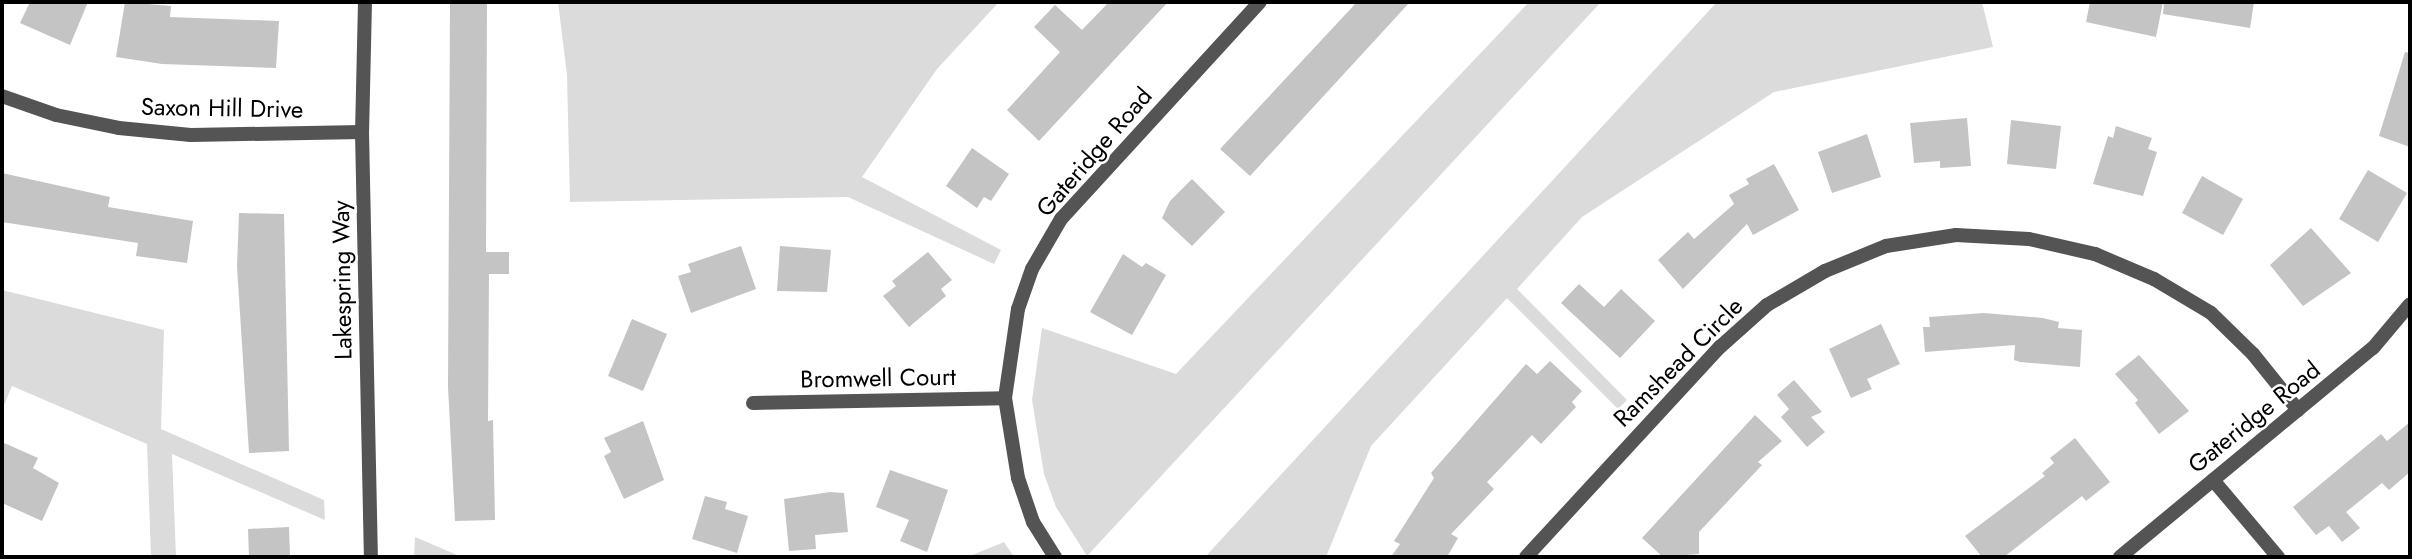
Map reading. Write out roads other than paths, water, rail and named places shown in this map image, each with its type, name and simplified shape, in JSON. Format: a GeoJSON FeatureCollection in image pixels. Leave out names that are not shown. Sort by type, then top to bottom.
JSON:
{"type":"FeatureCollection","features":[{"type":"Feature","properties":{"kind":"street","name":"Lakespring Way"},"geometry":{"type":"LineString","coordinates":[[365,2],[362,132],[371,557]]}},
{"type":"Feature","properties":{"kind":"street","name":"Gateridge Road"},"geometry":{"type":"LineString","coordinates":[[1055,557],[1033,522],[1018,478],[1005,398],[1017,309],[1032,269],[1061,219],[1260,2]]}},
{"type":"Feature","properties":{"kind":"street","name":"Saxon Hill Drive"},"geometry":{"type":"LineString","coordinates":[[2,96],[57,115],[119,128],[191,135],[362,132]]}},
{"type":"Feature","properties":{"kind":"street","name":"Ramshead Circle"},"geometry":{"type":"LineString","coordinates":[[1526,557],[1720,347],[1767,305],[1825,271],[1886,246],[1956,235],[2029,239],[2095,254],[2154,279],[2211,313],[2253,354],[2298,410]]}},
{"type":"Feature","properties":{"kind":"street","name":"Gateridge Road"},"geometry":{"type":"LineString","coordinates":[[2120,557],[2373,348],[2410,304]]}},
{"type":"Feature","properties":{"kind":"street","name":"Bromwell Court"},"geometry":{"type":"LineString","coordinates":[[753,403],[1005,398]]}},
{"type":"Feature","properties":{"kind":"street"},"geometry":{"type":"LineString","coordinates":[[2213,480],[2278,557]]}}]}
